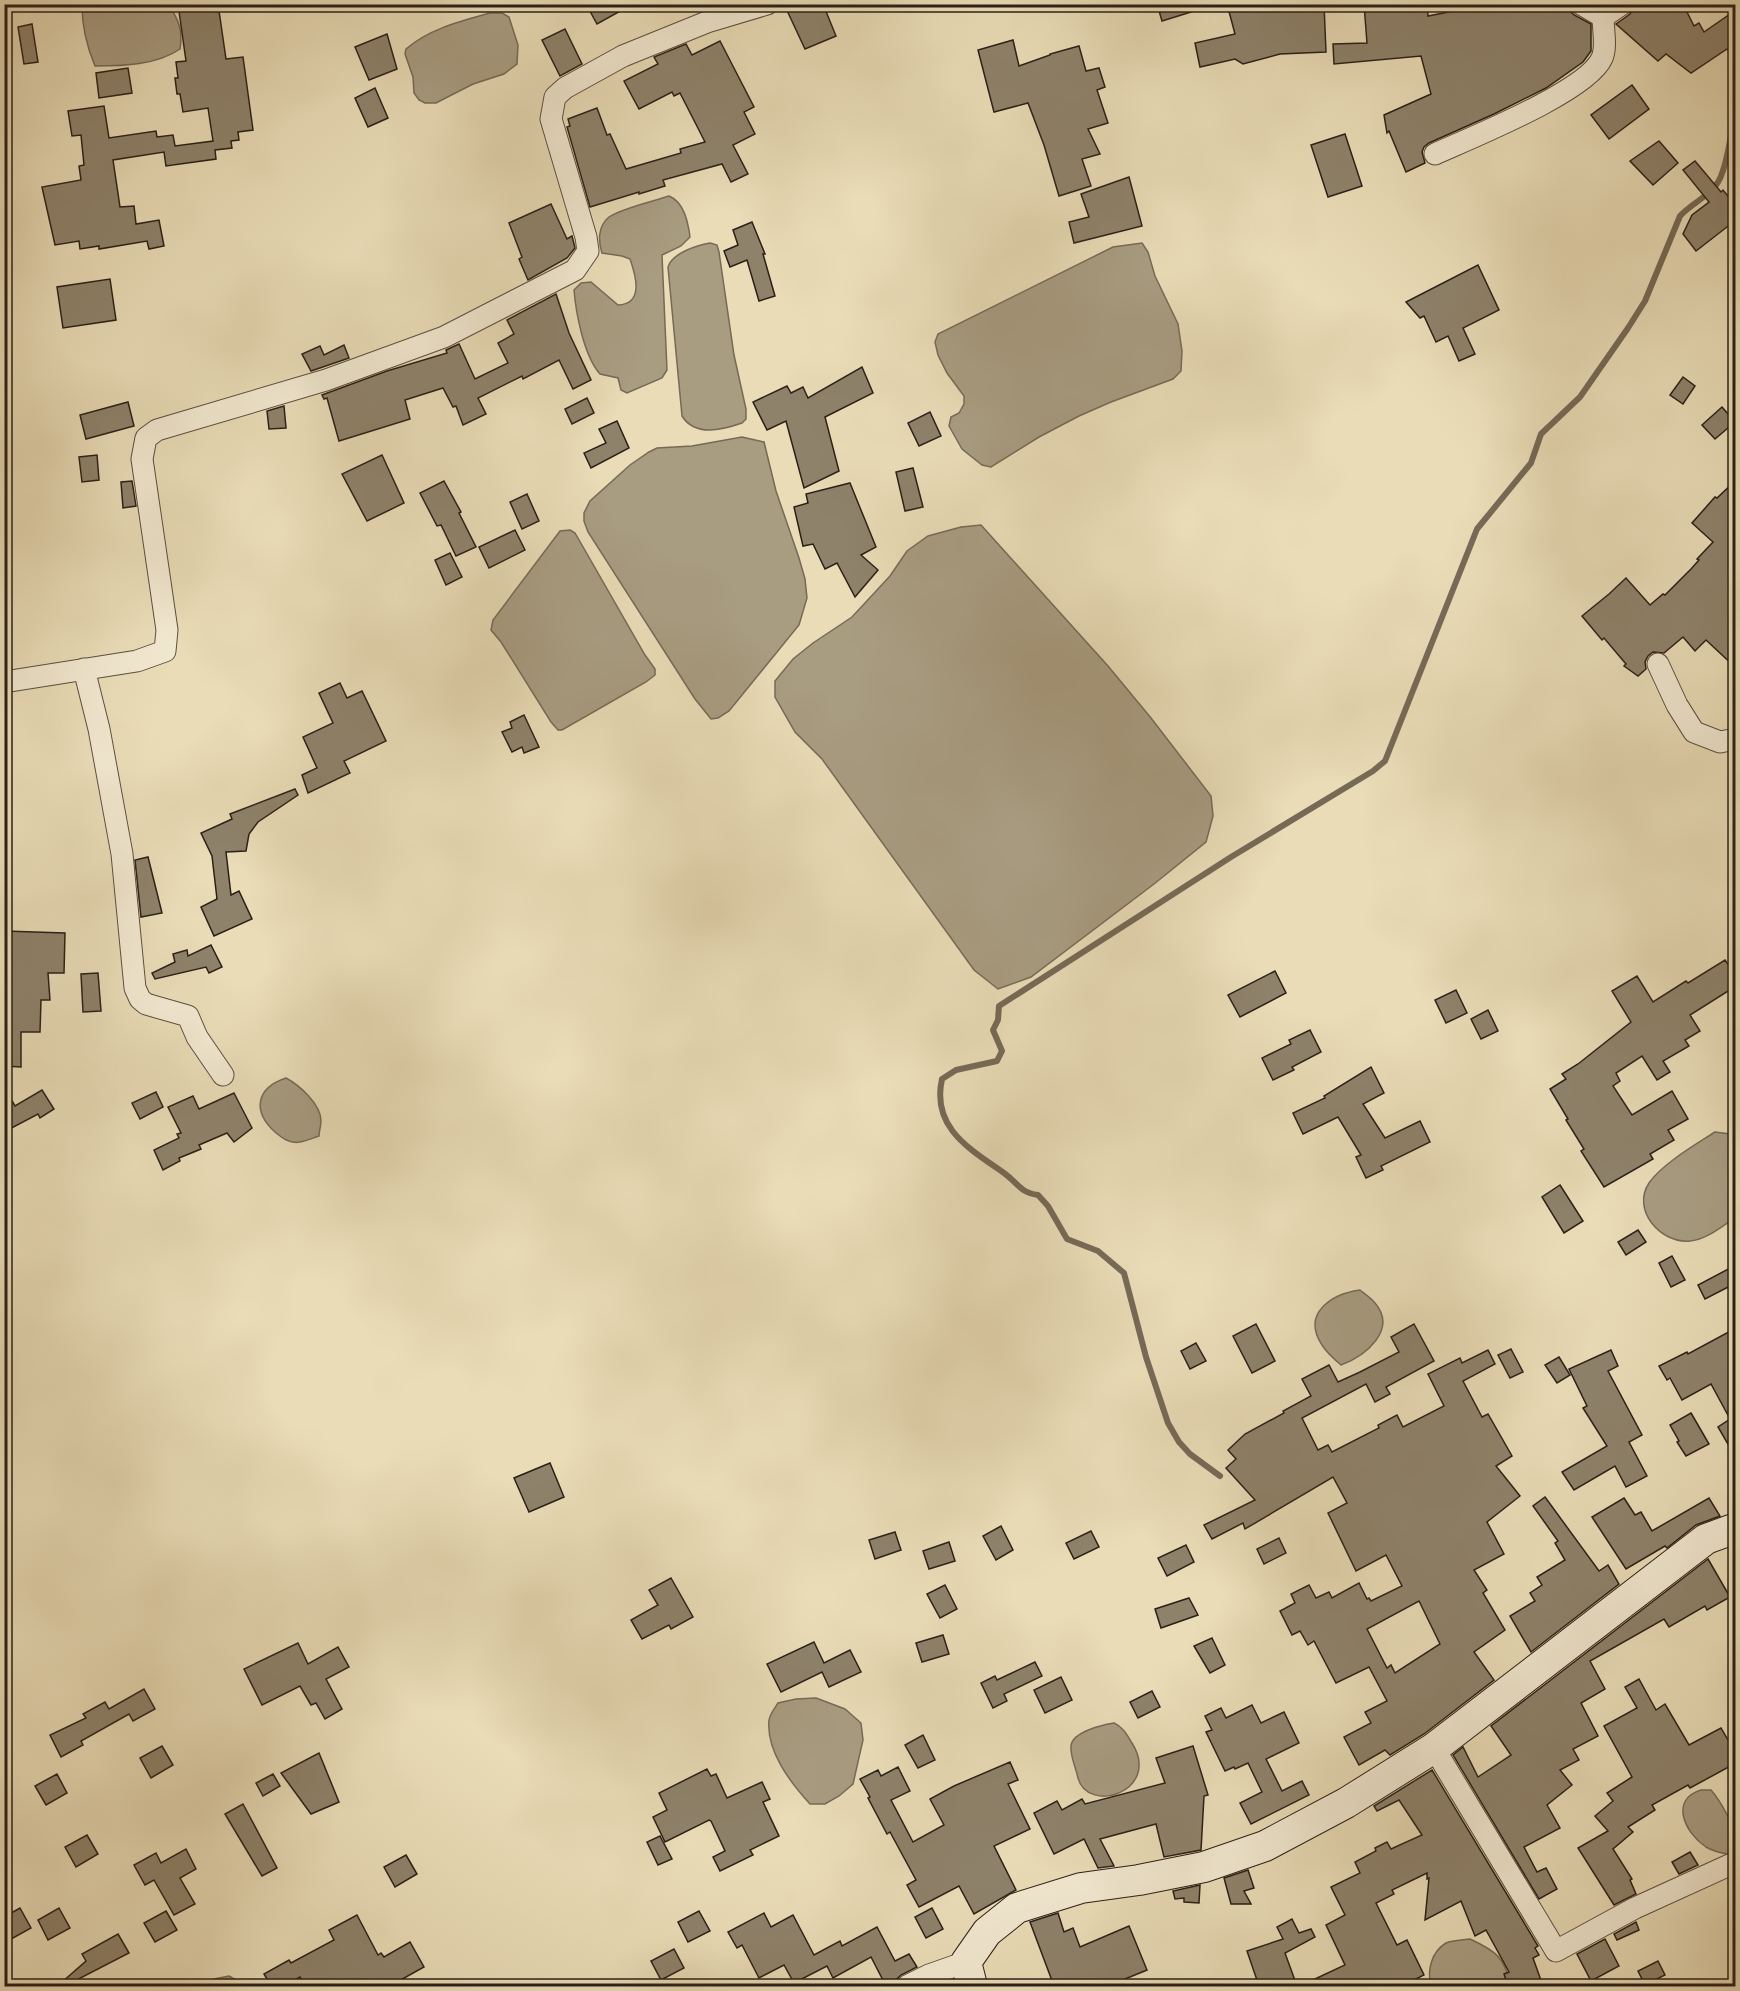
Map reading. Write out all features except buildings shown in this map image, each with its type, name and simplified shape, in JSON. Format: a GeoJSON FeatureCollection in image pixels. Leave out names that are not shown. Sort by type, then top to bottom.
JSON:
{"type":"FeatureCollection","features":[{"type":"Feature","properties":{"kind":"street"},"geometry":{"type":"LineString","coordinates":[[4,682],[137,661],[165,651],[167,630],[142,459],[146,438],[157,430],[326,380],[444,337],[575,270],[588,251],[586,237],[551,118],[555,97],[565,88],[623,56],[707,22],[767,4]]}},
{"type":"Feature","properties":{"kind":"street"},"geometry":{"type":"LineString","coordinates":[[1581,4],[1603,17]]}},
{"type":"Feature","properties":{"kind":"street"},"geometry":{"type":"LineString","coordinates":[[1603,17],[1622,4]]}},
{"type":"Feature","properties":{"kind":"street"},"geometry":{"type":"LineString","coordinates":[[1435,154],[1561,95],[1593,72],[1603,58],[1603,17]]}},
{"type":"Feature","properties":{"kind":"street"},"geometry":{"type":"LineString","coordinates":[[1658,664],[1677,705],[1694,732],[1720,742],[1736,739]]}},
{"type":"Feature","properties":{"kind":"street"},"geometry":{"type":"LineString","coordinates":[[84,669],[99,729],[122,854],[135,988],[140,999],[146,1004],[188,1016],[197,1037],[223,1075]]}},
{"type":"Feature","properties":{"kind":"street"},"geometry":{"type":"LineString","coordinates":[[908,1986],[929,1975],[969,1974],[987,1932],[1017,1908],[1081,1887],[1139,1880],[1204,1867],[1264,1845],[1346,1803],[1434,1748],[1706,1539],[1736,1528]]}},
{"type":"Feature","properties":{"kind":"street"},"geometry":{"type":"LineString","coordinates":[[1434,1748],[1556,1951],[1635,1908],[1736,1862]]}},
{"type":"Feature","properties":{"kind":"street"},"geometry":{"type":"LineString","coordinates":[[1434,1748],[1553,1946]]}},
{"type":"Feature","properties":{"kind":"shaded area"},"geometry":{"type":"Polygon","coordinates":[[[82,5],[168,5],[179,26],[180,49],[150,61],[128,65],[95,66],[86,36],[82,5]]]}},
{"type":"Feature","properties":{"kind":"shaded area"},"geometry":{"type":"Polygon","coordinates":[[[490,13],[502,13],[509,17],[518,45],[517,64],[504,74],[473,84],[436,103],[425,103],[419,100],[414,93],[413,77],[405,54],[406,49],[435,31],[490,13]]]}},
{"type":"Feature","properties":{"kind":"shaded area"},"geometry":{"type":"Polygon","coordinates":[[[669,196],[682,208],[690,237],[681,246],[662,255],[667,370],[662,378],[627,393],[621,390],[618,378],[600,374],[589,357],[582,334],[574,290],[581,283],[591,282],[618,305],[632,300],[636,281],[630,259],[602,253],[601,229],[605,221],[614,214],[669,196]]]}},
{"type":"Feature","properties":{"kind":"shaded area"},"geometry":{"type":"Polygon","coordinates":[[[710,243],[717,245],[719,252],[746,419],[734,426],[709,430],[694,427],[682,416],[668,267],[670,262],[680,254],[710,243]]]}},
{"type":"Feature","properties":{"kind":"shaded area"},"geometry":{"type":"Polygon","coordinates":[[[1142,243],[1148,252],[1155,276],[1178,324],[1182,351],[1181,371],[1173,379],[1079,416],[1039,437],[991,467],[982,465],[962,449],[949,426],[951,417],[959,413],[964,404],[964,396],[947,373],[938,355],[935,342],[938,334],[1113,247],[1142,243]]]}},
{"type":"Feature","properties":{"kind":"shaded area"},"geometry":{"type":"Polygon","coordinates":[[[742,437],[764,442],[776,491],[805,579],[807,598],[799,625],[729,711],[718,718],[711,719],[695,699],[588,532],[584,513],[590,501],[630,465],[657,448],[692,446],[742,437]]]}},
{"type":"Feature","properties":{"kind":"shaded area"},"geometry":{"type":"Polygon","coordinates":[[[981,525],[1108,666],[1151,718],[1211,796],[1213,816],[1206,842],[1154,884],[1031,977],[998,989],[974,970],[822,759],[795,732],[775,697],[775,681],[793,659],[852,617],[890,576],[907,551],[928,536],[961,527],[981,525]]]}},
{"type":"Feature","properties":{"kind":"shaded area"},"geometry":{"type":"Polygon","coordinates":[[[570,530],[575,533],[655,669],[655,675],[562,730],[558,730],[491,630],[493,620],[560,531],[570,530]]]}},
{"type":"Feature","properties":{"kind":"shaded area"},"geometry":{"type":"Polygon","coordinates":[[[286,1078],[303,1090],[317,1108],[321,1121],[319,1136],[300,1142],[290,1141],[275,1132],[263,1116],[260,1108],[263,1094],[276,1082],[286,1078]]]}},
{"type":"Feature","properties":{"kind":"shaded area"},"geometry":{"type":"Polygon","coordinates":[[[1715,1132],[1735,1137],[1735,1218],[1714,1232],[1696,1240],[1679,1240],[1669,1237],[1652,1223],[1646,1214],[1644,1193],[1649,1183],[1662,1169],[1715,1132]]]}},
{"type":"Feature","properties":{"kind":"shaded area"},"geometry":{"type":"Polygon","coordinates":[[[1360,1290],[1373,1301],[1381,1313],[1383,1323],[1381,1332],[1368,1349],[1341,1365],[1328,1353],[1316,1334],[1317,1315],[1330,1301],[1349,1292],[1360,1290]]]}},
{"type":"Feature","properties":{"kind":"shaded area"},"geometry":{"type":"Polygon","coordinates":[[[816,1698],[845,1709],[861,1723],[863,1740],[853,1784],[825,1804],[810,1804],[795,1786],[775,1754],[769,1732],[771,1713],[778,1703],[816,1698]]]}},
{"type":"Feature","properties":{"kind":"shaded area"},"geometry":{"type":"Polygon","coordinates":[[[1114,1723],[1122,1729],[1132,1743],[1139,1760],[1138,1774],[1131,1785],[1120,1792],[1107,1796],[1095,1795],[1084,1789],[1078,1778],[1071,1746],[1076,1737],[1082,1733],[1095,1727],[1114,1723]]]}},
{"type":"Feature","properties":{"kind":"shaded area"},"geometry":{"type":"Polygon","coordinates":[[[1701,1790],[1711,1790],[1723,1807],[1734,1830],[1735,1842],[1728,1854],[1706,1847],[1698,1841],[1687,1825],[1683,1809],[1685,1801],[1701,1790]]]}},
{"type":"Feature","properties":{"kind":"shaded area"},"geometry":{"type":"Polygon","coordinates":[[[1470,1939],[1498,1957],[1506,1968],[1512,1986],[1431,1986],[1431,1962],[1437,1951],[1448,1942],[1470,1939]]]}},
{"type":"Feature","properties":{"kind":"shaded area"},"geometry":{"type":"Polygon","coordinates":[[[229,1976],[236,1980],[239,1986],[204,1986],[214,1979],[229,1976]]]}},
{"type":"Feature","properties":{"kind":"waterway"},"geometry":{"type":"LineString","coordinates":[[1220,1476],[1190,1454],[1179,1442],[1168,1423],[1146,1357],[1124,1273],[1098,1251],[1067,1239],[1048,1206],[1038,1195],[1023,1189],[956,1135],[942,1111],[940,1096],[942,1079],[956,1070],[997,1061],[1002,1051],[993,1030],[998,1020],[999,1006],[1231,857],[1373,771],[1385,761],[1477,529],[1531,463],[1541,434],[1580,397],[1645,301],[1680,216],[1708,194],[1720,179],[1736,111]]}}]}
